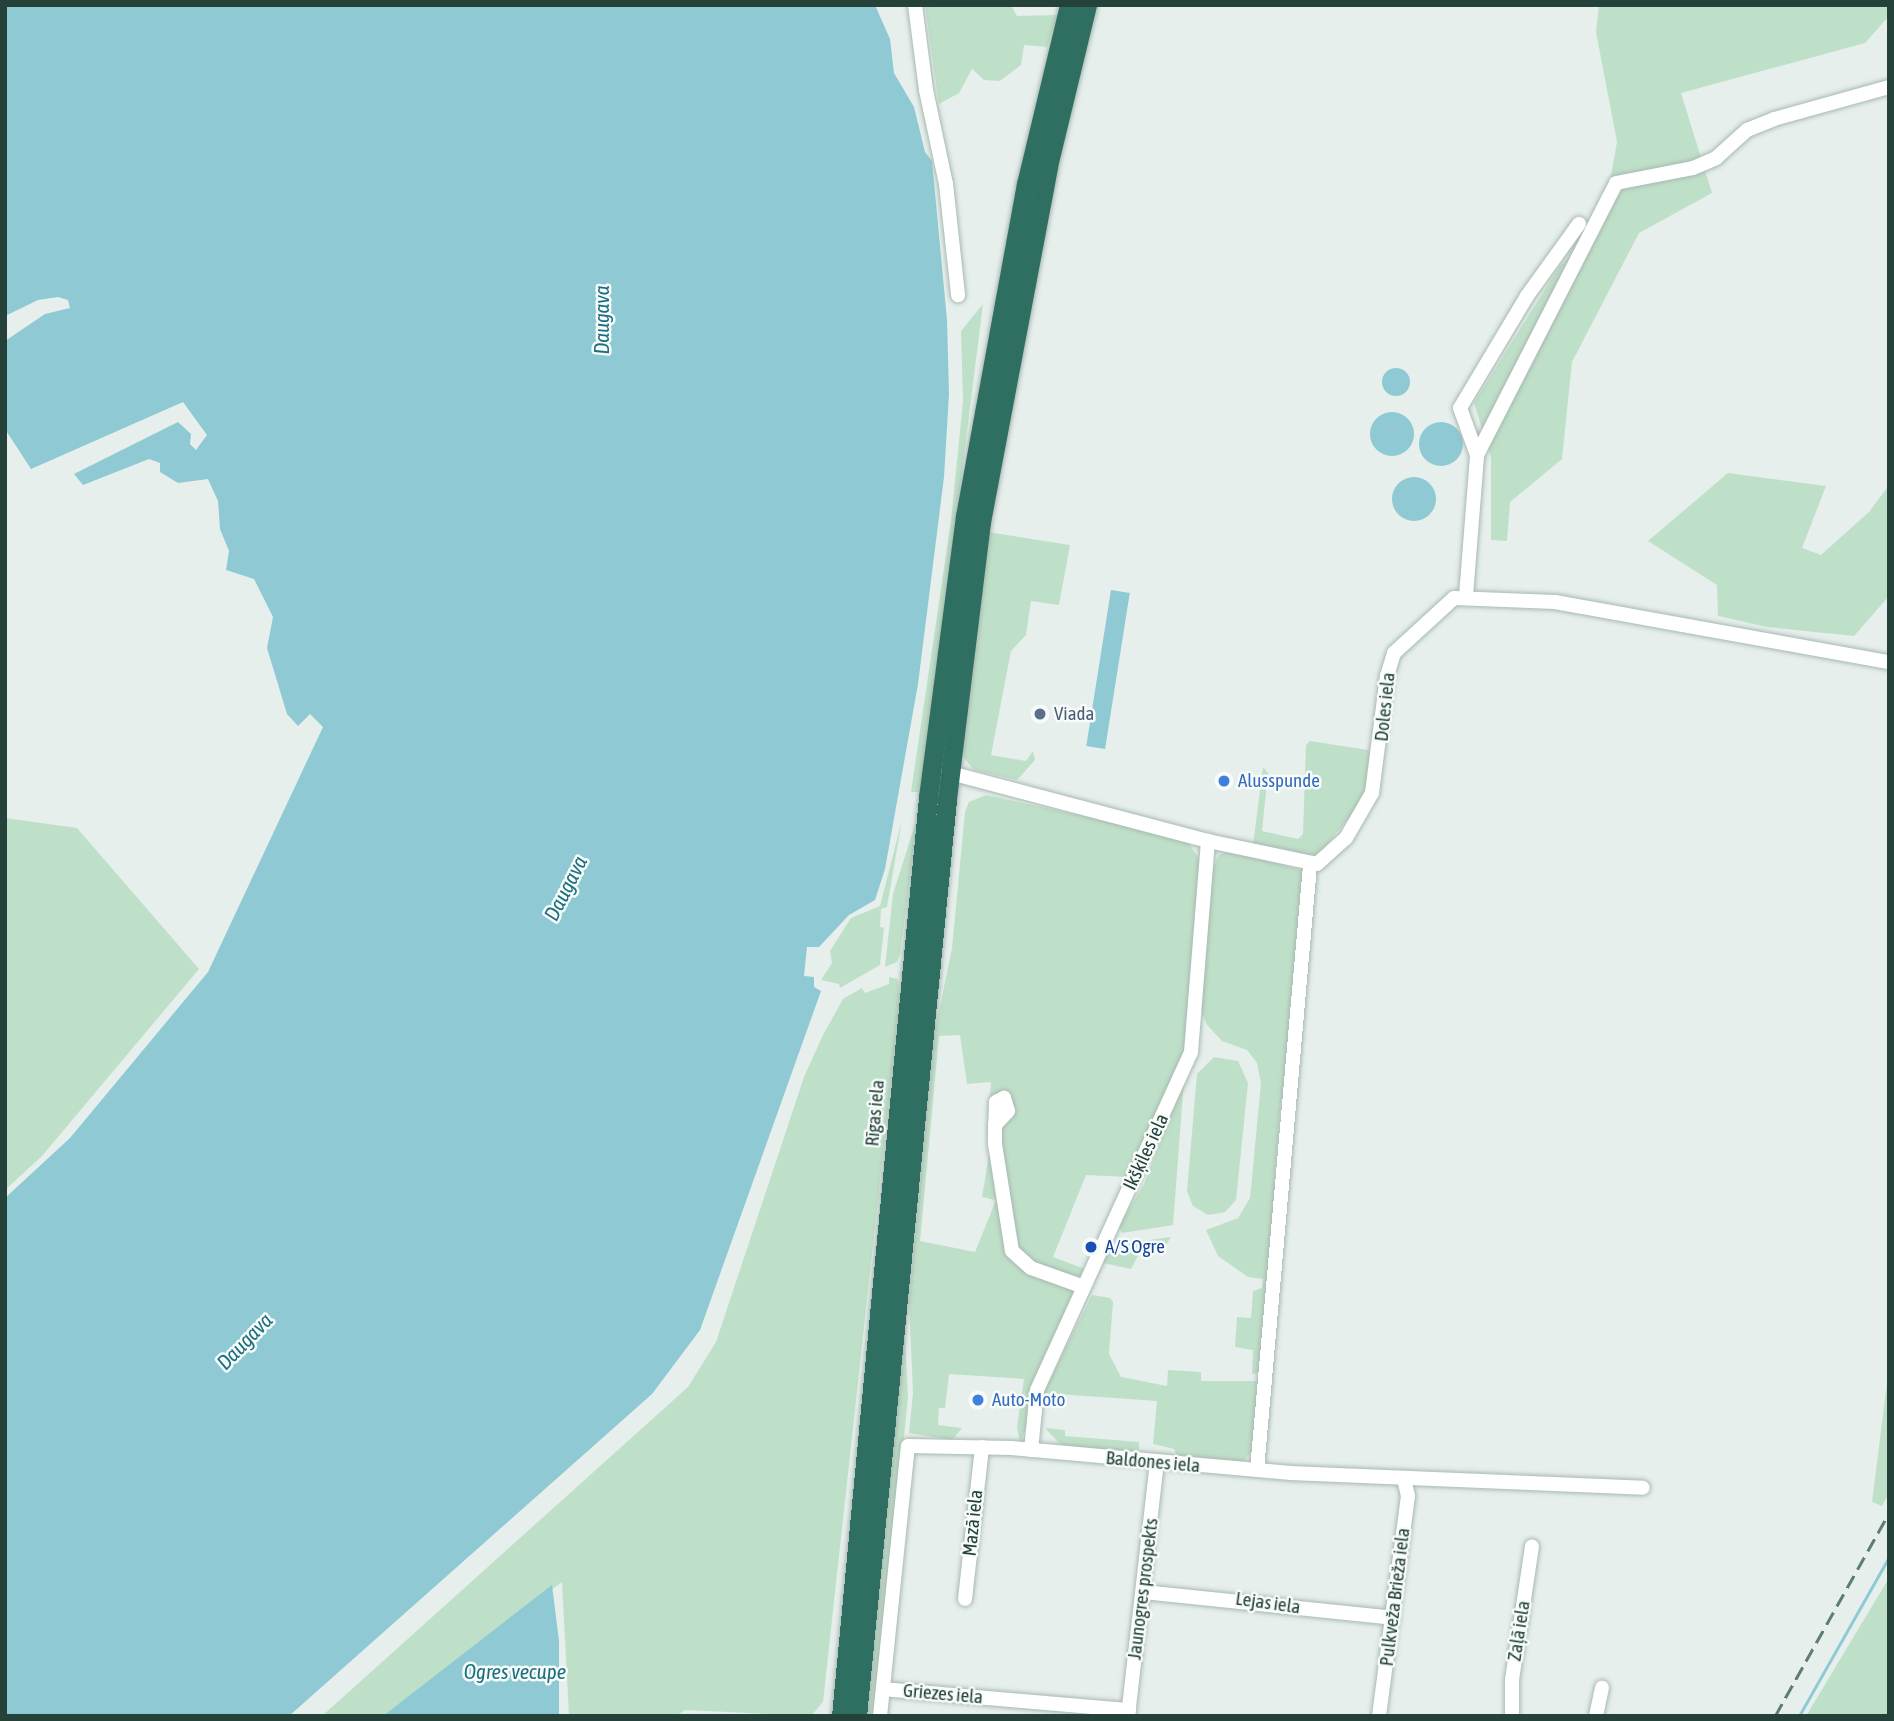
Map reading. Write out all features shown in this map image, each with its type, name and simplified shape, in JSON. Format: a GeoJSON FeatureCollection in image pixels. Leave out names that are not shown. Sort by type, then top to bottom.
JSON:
{"type":"FeatureCollection","features":[{"type":"Feature","properties":{"kind":"highway"},"geometry":{"type":"LineString","coordinates":[[973,519],[1026,184],[1069,5]]}},
{"type":"Feature","properties":{"kind":"highway"},"geometry":{"type":"LineString","coordinates":[[973,519],[1048,166],[1087,5]]}},
{"type":"Feature","properties":{"kind":"highway","name":"Rīgas iela"},"geometry":{"type":"LineString","coordinates":[[841,1716],[941,771],[973,519]]}},
{"type":"Feature","properties":{"kind":"highway","name":"Rīgas iela"},"geometry":{"type":"LineString","coordinates":[[857,1716],[941,771]]}},
{"type":"Feature","properties":{"kind":"street"},"geometry":{"type":"LineString","coordinates":[[915,5],[926,90],[946,184],[958,295]]}},
{"type":"Feature","properties":{"kind":"street"},"geometry":{"type":"LineString","coordinates":[[1889,87],[1774,119],[1747,130],[1716,158],[1693,168],[1616,183],[1478,455],[1466,596],[1583,606],[1889,662]]}},
{"type":"Feature","properties":{"kind":"street"},"geometry":{"type":"LineString","coordinates":[[1478,455],[1460,408],[1527,296],[1579,225]]}},
{"type":"Feature","properties":{"kind":"street","name":"Doles iela"},"geometry":{"type":"LineString","coordinates":[[1310,864],[1329,858],[1353,830],[1373,793],[1387,676],[1394,653],[1445,605],[1466,596]]}},
{"type":"Feature","properties":{"kind":"street"},"geometry":{"type":"LineString","coordinates":[[941,771],[1208,841],[1310,864],[1277,1284],[1257,1470]]}},
{"type":"Feature","properties":{"kind":"street","name":"Ikšķiles iela"},"geometry":{"type":"LineString","coordinates":[[1031,1450],[1037,1390],[1191,1052],[1208,841]]}},
{"type":"Feature","properties":{"kind":"street"},"geometry":{"type":"LineString","coordinates":[[995,1125],[1012,1251],[1031,1268],[1084,1287]]}},
{"type":"Feature","properties":{"kind":"street","name":"Baldones iela"},"geometry":{"type":"LineString","coordinates":[[883,1689],[908,1446],[1031,1450],[1257,1470],[1404,1479],[1479,1478],[1643,1488]]}},
{"type":"Feature","properties":{"kind":"street","name":"Mazā iela"},"geometry":{"type":"LineString","coordinates":[[965,1599],[982,1447]]}},
{"type":"Feature","properties":{"kind":"street","name":"Jaunogres prospekts"},"geometry":{"type":"LineString","coordinates":[[1128,1713],[1157,1462]]}},
{"type":"Feature","properties":{"kind":"street","name":"Pulkveža Brieža iela"},"geometry":{"type":"LineString","coordinates":[[1379,1716],[1408,1496],[1404,1479]]}},
{"type":"Feature","properties":{"kind":"street","name":"Zaļā iela"},"geometry":{"type":"LineString","coordinates":[[1512,1716],[1512,1681],[1532,1546]]}},
{"type":"Feature","properties":{"kind":"street","name":"Lejas iela"},"geometry":{"type":"LineString","coordinates":[[1143,1592],[1393,1618]]}},
{"type":"Feature","properties":{"kind":"street"},"geometry":{"type":"LineString","coordinates":[[1596,1716],[1602,1688]]}},
{"type":"Feature","properties":{"kind":"street"},"geometry":{"type":"LineString","coordinates":[[880,1716],[883,1689]]}},
{"type":"Feature","properties":{"kind":"street","name":"Griezes iela"},"geometry":{"type":"LineString","coordinates":[[883,1689],[1128,1713]]}},
{"type":"Feature","properties":{"kind":"green space"},"geometry":{"type":"Polygon","coordinates":[[[925,5],[1011,5],[1017,16],[1058,15],[1047,47],[1024,45],[1021,65],[1000,81],[984,80],[972,69],[959,93],[939,104],[925,5]]]}},
{"type":"Feature","properties":{"kind":"green space"},"geometry":{"type":"Polygon","coordinates":[[[1599,5],[1889,5],[1889,16],[1865,43],[1681,93],[1712,193],[1639,233],[1572,362],[1562,459],[1510,502],[1507,541],[1491,540],[1491,457],[1474,403],[1559,267],[1595,233],[1608,192],[1617,142],[1596,32],[1599,5]]]}},
{"type":"Feature","properties":{"kind":"green space"},"geometry":{"type":"Polygon","coordinates":[[[983,304],[922,792],[911,792],[951,521],[963,401],[961,331],[983,304]]]}},
{"type":"Feature","properties":{"kind":"green space"},"geometry":{"type":"Polygon","coordinates":[[[1728,473],[1826,486],[1802,548],[1821,555],[1869,512],[1889,485],[1889,596],[1854,636],[1767,627],[1718,616],[1717,585],[1648,541],[1728,473]]]}},
{"type":"Feature","properties":{"kind":"green space"},"geometry":{"type":"Polygon","coordinates":[[[988,532],[1070,545],[1059,605],[1031,601],[1026,635],[1011,651],[991,755],[1026,761],[1033,751],[1035,760],[1017,780],[974,770],[964,758],[961,740],[988,532]]]}},
{"type":"Feature","properties":{"kind":"green space"},"geometry":{"type":"Polygon","coordinates":[[[1310,741],[1368,750],[1373,758],[1371,777],[1362,802],[1320,853],[1304,857],[1253,845],[1263,767],[1268,773],[1262,831],[1298,839],[1303,834],[1306,745],[1310,741]]]}},
{"type":"Feature","properties":{"kind":"green space"},"geometry":{"type":"Polygon","coordinates":[[[986,795],[1185,838],[1202,863],[1187,1045],[1128,1177],[1086,1175],[1053,1257],[1085,1269],[1079,1279],[1031,1265],[1014,1248],[999,1134],[1013,1102],[1009,1094],[994,1094],[991,1133],[987,1133],[991,1082],[967,1084],[960,1035],[939,1036],[920,1241],[975,1252],[996,1200],[982,1197],[990,1149],[1009,1253],[1075,1291],[1029,1394],[1028,1423],[1020,1443],[1017,1427],[1024,1379],[949,1374],[945,1408],[939,1408],[938,1425],[962,1428],[952,1440],[909,1433],[913,1393],[909,1302],[934,1036],[952,948],[965,812],[969,802],[986,795]]]}},
{"type":"Feature","properties":{"kind":"green space"},"geometry":{"type":"Polygon","coordinates":[[[918,815],[900,955],[897,962],[885,967],[893,894],[918,815]]]}},
{"type":"Feature","properties":{"kind":"green space"},"geometry":{"type":"Polygon","coordinates":[[[5,818],[77,828],[199,969],[42,1156],[5,1190],[5,818]]]}},
{"type":"Feature","properties":{"kind":"green space"},"geometry":{"type":"Polygon","coordinates":[[[902,820],[887,907],[881,909],[880,927],[884,928],[880,965],[840,988],[839,984],[821,980],[832,963],[830,951],[851,918],[880,906],[902,820]]]}},
{"type":"Feature","properties":{"kind":"green space"},"geometry":{"type":"Polygon","coordinates":[[[1231,850],[1303,871],[1288,1090],[1281,1099],[1274,1183],[1280,1184],[1262,1371],[1252,1374],[1253,1350],[1235,1347],[1237,1317],[1251,1318],[1253,1291],[1262,1288],[1263,1279],[1248,1277],[1218,1256],[1206,1230],[1238,1218],[1250,1198],[1261,1083],[1257,1063],[1247,1050],[1222,1041],[1207,1025],[1201,1011],[1212,870],[1219,855],[1231,850]]]}},
{"type":"Feature","properties":{"kind":"green space"},"geometry":{"type":"Polygon","coordinates":[[[889,977],[898,979],[900,998],[823,1702],[811,1716],[685,1710],[676,1716],[569,1716],[562,1582],[383,1716],[322,1716],[688,1387],[716,1342],[804,1077],[823,1035],[843,999],[862,988],[865,993],[889,984],[889,977]]]}},
{"type":"Feature","properties":{"kind":"green space"},"geometry":{"type":"Polygon","coordinates":[[[1214,1057],[1238,1061],[1248,1083],[1236,1200],[1225,1212],[1208,1215],[1193,1206],[1187,1191],[1197,1074],[1214,1057]]]}},
{"type":"Feature","properties":{"kind":"green space"},"geometry":{"type":"Polygon","coordinates":[[[1184,1080],[1173,1225],[1122,1233],[1119,1226],[1144,1184],[1184,1080]]]}},
{"type":"Feature","properties":{"kind":"green space"},"geometry":{"type":"Polygon","coordinates":[[[1171,1237],[1164,1248],[1141,1250],[1131,1269],[1103,1263],[1105,1253],[1114,1245],[1171,1237]]]}},
{"type":"Feature","properties":{"kind":"green space"},"geometry":{"type":"Polygon","coordinates":[[[1092,1295],[1110,1298],[1113,1302],[1109,1354],[1121,1377],[1167,1386],[1168,1370],[1201,1372],[1201,1381],[1256,1381],[1261,1390],[1253,1450],[1241,1464],[1178,1458],[1174,1449],[1153,1444],[1157,1401],[1043,1393],[1092,1295]]]}},
{"type":"Feature","properties":{"kind":"green space"},"geometry":{"type":"Polygon","coordinates":[[[903,1301],[908,1396],[877,1716],[865,1716],[903,1301]]]}},
{"type":"Feature","properties":{"kind":"green space"},"geometry":{"type":"Polygon","coordinates":[[[1889,1367],[1889,1493],[1882,1506],[1872,1502],[1889,1367]]]}},
{"type":"Feature","properties":{"kind":"green space"},"geometry":{"type":"Polygon","coordinates":[[[1045,1428],[1065,1430],[1065,1436],[1139,1442],[1139,1454],[1077,1449],[1060,1444],[1045,1428]]]}},
{"type":"Feature","properties":{"kind":"green space"},"geometry":{"type":"Polygon","coordinates":[[[1889,1578],[1889,1716],[1806,1716],[1889,1578]]]}},
{"type":"Feature","properties":{"kind":"water","name":"Daugava"},"geometry":{"type":"Polygon","coordinates":[[[5,5],[875,5],[890,39],[894,73],[914,107],[925,152],[932,161],[947,320],[949,394],[944,477],[918,684],[885,869],[875,900],[849,915],[819,947],[807,947],[804,976],[814,977],[814,987],[821,991],[700,1330],[652,1394],[289,1716],[5,1716],[5,1198],[70,1138],[208,972],[323,727],[310,714],[298,726],[287,714],[267,648],[273,617],[254,579],[226,570],[229,551],[220,529],[218,501],[208,479],[178,483],[160,472],[160,463],[149,459],[83,485],[74,474],[178,422],[191,434],[190,444],[196,450],[207,435],[183,402],[31,469],[5,429],[5,341],[45,314],[70,308],[68,300],[58,297],[38,300],[5,316],[5,5]]]}},
{"type":"Feature","properties":{"kind":"water"},"geometry":{"type":"Polygon","coordinates":[[[1396,368],[1406,372],[1410,382],[1406,392],[1396,396],[1386,392],[1382,382],[1386,372],[1396,368]]]}},
{"type":"Feature","properties":{"kind":"water"},"geometry":{"type":"Polygon","coordinates":[[[1392,412],[1407,419],[1414,434],[1407,449],[1392,456],[1377,449],[1370,434],[1377,419],[1392,412]]]}},
{"type":"Feature","properties":{"kind":"water"},"geometry":{"type":"Polygon","coordinates":[[[1441,422],[1456,429],[1463,444],[1456,459],[1441,466],[1426,459],[1419,444],[1426,429],[1441,422]]]}},
{"type":"Feature","properties":{"kind":"water"},"geometry":{"type":"Polygon","coordinates":[[[1414,477],[1429,484],[1436,499],[1429,514],[1414,521],[1399,514],[1392,499],[1399,484],[1414,477]]]}},
{"type":"Feature","properties":{"kind":"water"},"geometry":{"type":"Polygon","coordinates":[[[1111,590],[1130,593],[1105,749],[1086,746],[1111,590]]]}},
{"type":"Feature","properties":{"kind":"water","name":"Ogres vecupe"},"geometry":{"type":"Polygon","coordinates":[[[552,1585],[559,1641],[559,1716],[383,1716],[552,1585]]]}},
{"type":"Feature","properties":{"kind":"waterway"},"geometry":{"type":"LineString","coordinates":[[1799,1716],[1889,1557]]}},
{"type":"Feature","properties":{"kind":"railway"},"geometry":{"type":"LineString","coordinates":[[1775,1716],[1889,1513]]}},
{"type":"Feature","properties":{"kind":"place","name":"Viada"},"geometry":{"type":"Point","coordinates":[1040,714]}},
{"type":"Feature","properties":{"kind":"place","name":"Alusspunde"},"geometry":{"type":"Point","coordinates":[1224,781]}},
{"type":"Feature","properties":{"kind":"place","name":"A/S Ogre"},"geometry":{"type":"Point","coordinates":[1091,1247]}},
{"type":"Feature","properties":{"kind":"place","name":"Auto-Moto"},"geometry":{"type":"Point","coordinates":[978,1400]}}]}
